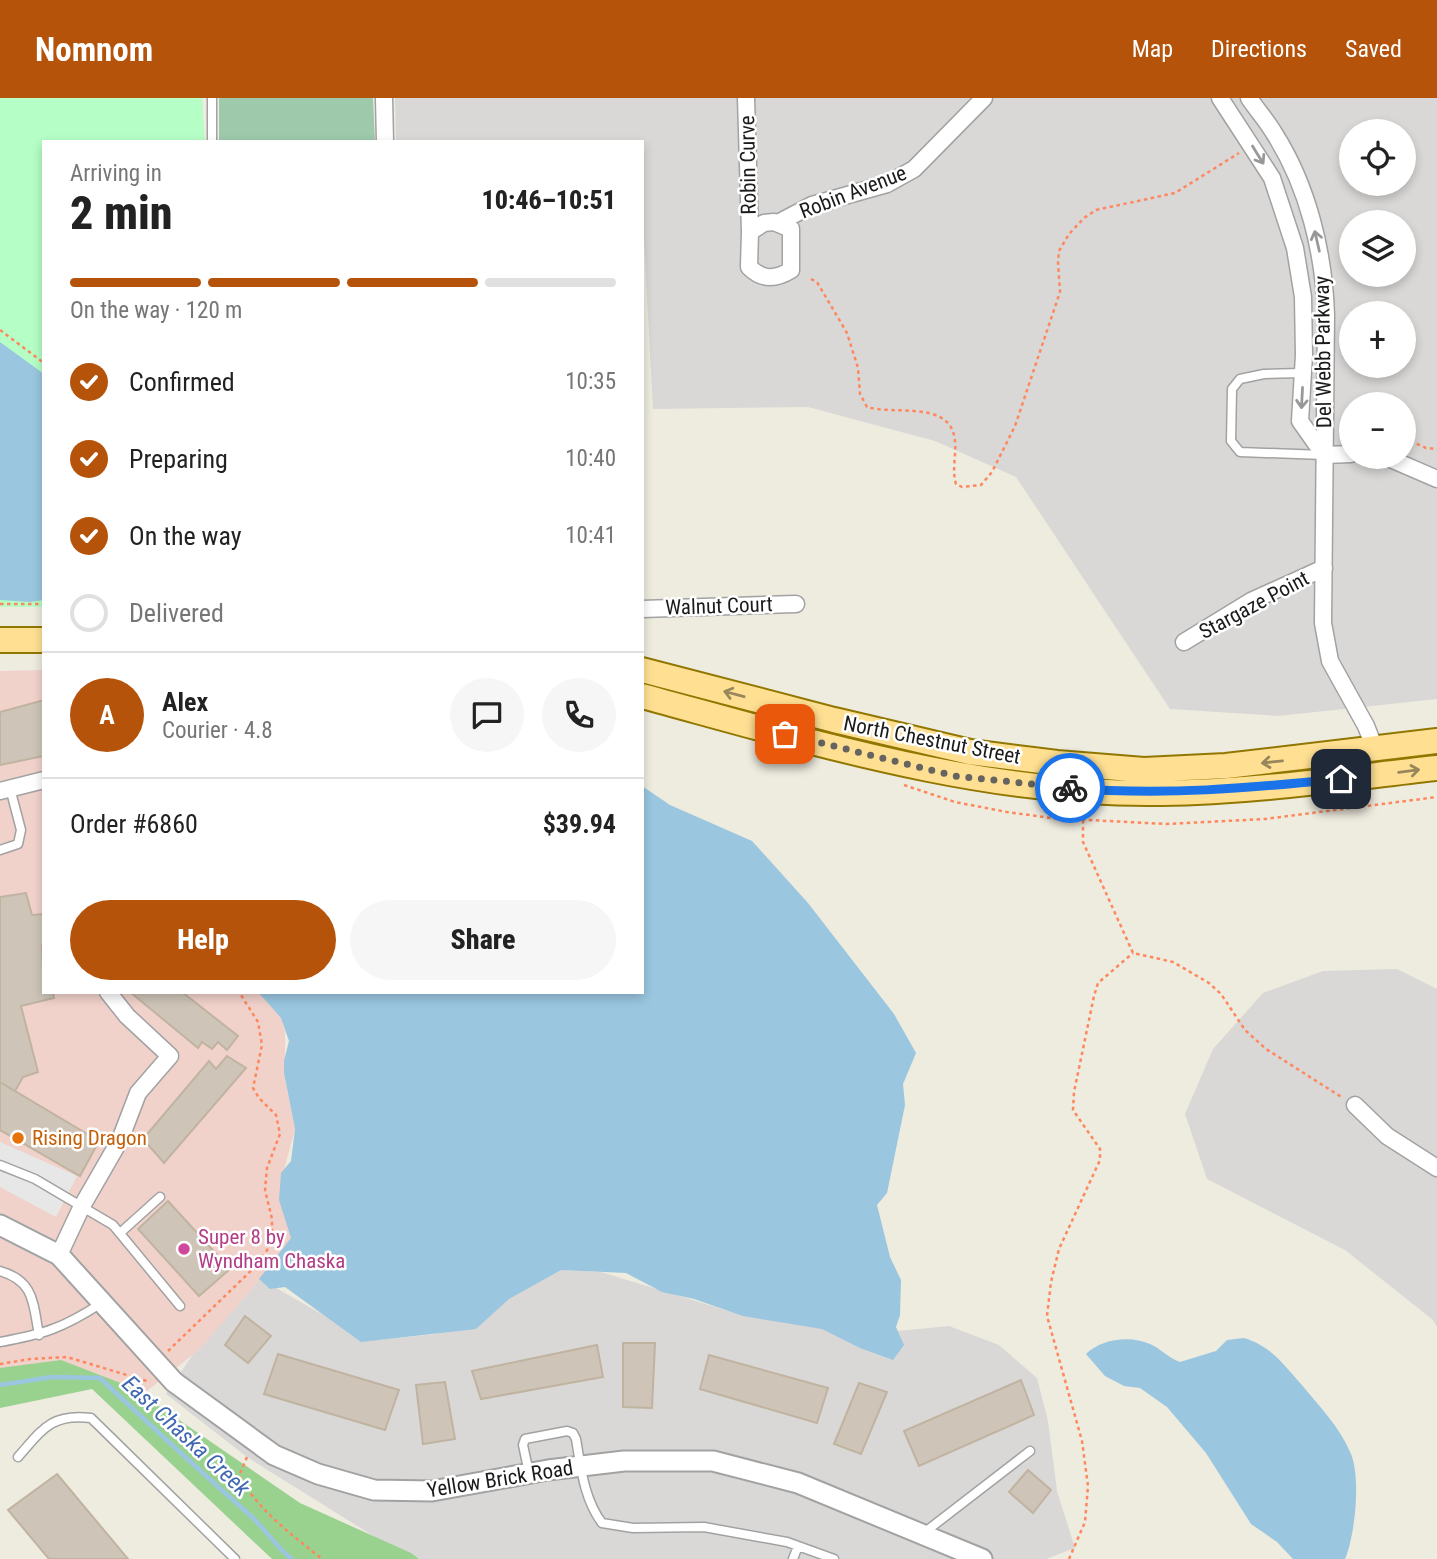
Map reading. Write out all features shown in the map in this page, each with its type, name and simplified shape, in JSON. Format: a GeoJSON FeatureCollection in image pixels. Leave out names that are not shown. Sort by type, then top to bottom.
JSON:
{"type":"FeatureCollection","features":[{"type":"Feature","properties":{"kind":"main road"},"geometry":{"type":"LineString","coordinates":[[0,640],[42,640]]}},
{"type":"Feature","properties":{"kind":"main road","name":"North Chestnut Street"},"geometry":{"type":"LineString","coordinates":[[644,671],[970,752],[1057,763],[1144,769],[1198,767],[1306,758],[1437,741]]}},
{"type":"Feature","properties":{"kind":"main road","name":"North Chestnut Street"},"geometry":{"type":"LineString","coordinates":[[644,697],[955,776],[1031,785],[1161,793],[1245,788],[1437,768]]}},
{"type":"Feature","properties":{"kind":"street"},"geometry":{"type":"LineString","coordinates":[[384,98],[385,140]]}},
{"type":"Feature","properties":{"kind":"street","name":"Robin Curve"},"geometry":{"type":"LineString","coordinates":[[746,98],[749,267],[764,277],[782,276],[791,270],[791,229],[778,223],[764,223],[750,232]]}},
{"type":"Feature","properties":{"kind":"street","name":"Robin Avenue"},"geometry":{"type":"LineString","coordinates":[[778,223],[812,205],[887,184],[914,169],[984,98]]}},
{"type":"Feature","properties":{"kind":"street","name":"Del Webb Parkway"},"geometry":{"type":"LineString","coordinates":[[1220,98],[1272,178],[1295,248],[1303,297],[1300,421],[1324,455]]}},
{"type":"Feature","properties":{"kind":"street","name":"Del Webb Parkway"},"geometry":{"type":"LineString","coordinates":[[1249,98],[1275,134],[1291,163],[1317,243],[1325,288],[1326,315],[1323,623],[1330,661],[1366,726],[1375,749]]}},
{"type":"Feature","properties":{"kind":"street"},"geometry":{"type":"LineString","coordinates":[[1324,455],[1339,454]]}},
{"type":"Feature","properties":{"kind":"street"},"geometry":{"type":"LineString","coordinates":[[1414,469],[1437,479]]}},
{"type":"Feature","properties":{"kind":"street","name":"Stargaze Point"},"geometry":{"type":"LineString","coordinates":[[1184,642],[1251,601],[1324,568]]}},
{"type":"Feature","properties":{"kind":"street","name":"Walnut Court"},"geometry":{"type":"LineString","coordinates":[[644,609],[796,604]]}},
{"type":"Feature","properties":{"kind":"street"},"geometry":{"type":"LineString","coordinates":[[5,789],[42,780]]}},
{"type":"Feature","properties":{"kind":"street"},"geometry":{"type":"LineString","coordinates":[[59,1255],[82,1206],[120,1140],[138,1093],[170,1056],[127,1016],[110,994]]}},
{"type":"Feature","properties":{"kind":"street"},"geometry":{"type":"LineString","coordinates":[[1355,1105],[1387,1136],[1437,1168]]}},
{"type":"Feature","properties":{"kind":"street","name":"Yellow Brick Road"},"geometry":{"type":"LineString","coordinates":[[0,1225],[59,1255],[174,1382],[274,1455],[318,1474],[374,1490],[405,1492],[432,1491],[529,1473],[624,1461],[713,1461],[798,1483],[923,1534],[949,1553],[982,1559]]}},
{"type":"Feature","properties":{"kind":"lane"},"geometry":{"type":"LineString","coordinates":[[212,98],[212,140]]}},
{"type":"Feature","properties":{"kind":"lane"},"geometry":{"type":"LineString","coordinates":[[1303,373],[1264,374],[1240,379],[1232,389],[1231,441],[1240,452],[1324,455]]}},
{"type":"Feature","properties":{"kind":"lane"},"geometry":{"type":"LineString","coordinates":[[0,849],[18,844],[21,830],[5,789]]}},
{"type":"Feature","properties":{"kind":"lane"},"geometry":{"type":"LineString","coordinates":[[0,1166],[35,1180],[113,1225],[180,1306]]}},
{"type":"Feature","properties":{"kind":"lane"},"geometry":{"type":"LineString","coordinates":[[120,1233],[160,1197]]}},
{"type":"Feature","properties":{"kind":"lane"},"geometry":{"type":"LineString","coordinates":[[0,1271],[25,1283],[31,1294],[39,1335]]}},
{"type":"Feature","properties":{"kind":"lane"},"geometry":{"type":"LineString","coordinates":[[0,1342],[39,1335],[69,1324],[102,1302]]}},
{"type":"Feature","properties":{"kind":"lane"},"geometry":{"type":"LineString","coordinates":[[18,1457],[46,1425],[71,1416],[90,1418],[235,1559]]}},
{"type":"Feature","properties":{"kind":"lane"},"geometry":{"type":"LineString","coordinates":[[529,1473],[523,1445],[525,1439],[567,1431],[573,1433],[576,1439],[593,1511],[602,1523],[633,1528],[704,1527],[799,1546],[834,1559]]}},
{"type":"Feature","properties":{"kind":"lane"},"geometry":{"type":"LineString","coordinates":[[923,1534],[1030,1451]]}},
{"type":"Feature","properties":{"kind":"lane"},"geometry":{"type":"LineString","coordinates":[[793,1559],[799,1546]]}},
{"type":"Feature","properties":{"kind":"path"},"geometry":{"type":"LineString","coordinates":[[811,279],[817,282],[847,333],[858,368],[860,394],[866,407],[878,411],[933,414],[943,418],[951,425],[955,437],[953,467],[956,484],[962,487],[981,485],[992,472],[1014,426],[1060,292],[1059,251],[1069,234],[1096,210],[1175,193],[1242,151]]}},
{"type":"Feature","properties":{"kind":"path"},"geometry":{"type":"LineString","coordinates":[[0,330],[42,362]]}},
{"type":"Feature","properties":{"kind":"path"},"geometry":{"type":"LineString","coordinates":[[1416,443],[1437,449]]}},
{"type":"Feature","properties":{"kind":"path"},"geometry":{"type":"LineString","coordinates":[[0,604],[42,604]]}},
{"type":"Feature","properties":{"kind":"path"},"geometry":{"type":"LineString","coordinates":[[1083,820],[1083,842],[1133,954]]}},
{"type":"Feature","properties":{"kind":"path"},"geometry":{"type":"LineString","coordinates":[[1069,1559],[1085,1522],[1088,1486],[1082,1441],[1049,1324],[1050,1293],[1059,1249],[1100,1160],[1100,1149],[1078,1121],[1073,1110],[1074,1092],[1098,982],[1133,954],[1173,962],[1209,983],[1221,994],[1245,1030],[1266,1049],[1355,1105]]}},
{"type":"Feature","properties":{"kind":"path"},"geometry":{"type":"LineString","coordinates":[[156,1362],[259,1263],[272,1242],[272,1219],[265,1190],[267,1168],[280,1134],[276,1115],[253,1088],[262,1045],[258,1022],[240,994]]}},
{"type":"Feature","properties":{"kind":"path"},"geometry":{"type":"LineString","coordinates":[[0,1364],[67,1357],[152,1383]]}},
{"type":"Feature","properties":{"kind":"path"},"geometry":{"type":"LineString","coordinates":[[247,1457],[239,1476],[247,1490],[275,1521],[322,1559]]}},
{"type":"Feature","properties":{"kind":"shaded area"},"geometry":{"type":"Polygon","coordinates":[[[395,98],[1437,98],[1437,699],[1278,716],[1170,709],[1016,477],[935,441],[808,407],[653,409],[644,241],[644,140],[396,140],[395,98]]]}},
{"type":"Feature","properties":{"kind":"shaded area"},"geometry":{"type":"Polygon","coordinates":[[[42,670],[42,994],[275,994],[285,1031],[285,1078],[295,1129],[280,1185],[293,1241],[200,1349],[142,1395],[66,1362],[0,1369],[0,671],[42,670]]]}},
{"type":"Feature","properties":{"kind":"shaded area"},"geometry":{"type":"Polygon","coordinates":[[[1397,969],[1437,989],[1437,1327],[1433,1320],[1345,1250],[1207,1179],[1185,1114],[1213,1049],[1263,993],[1323,971],[1397,969]]]}},
{"type":"Feature","properties":{"kind":"shaded area"},"geometry":{"type":"Polygon","coordinates":[[[0,1142],[77,1176],[56,1217],[0,1187],[0,1142]]]}},
{"type":"Feature","properties":{"kind":"shaded area"},"geometry":{"type":"Polygon","coordinates":[[[546,1269],[601,1272],[738,1314],[898,1331],[949,1326],[999,1345],[1037,1378],[1048,1421],[1057,1491],[1075,1548],[1046,1559],[410,1559],[247,1457],[166,1394],[249,1272],[318,1312],[378,1340],[436,1334],[500,1306],[546,1269]]]}},
{"type":"Feature","properties":{"kind":"green space"},"geometry":{"type":"Polygon","coordinates":[[[0,98],[202,98],[205,140],[42,140],[42,607],[0,607],[0,98]]]}},
{"type":"Feature","properties":{"kind":"green space"},"geometry":{"type":"Polygon","coordinates":[[[219,98],[373,98],[375,140],[219,140],[219,98]]]}},
{"type":"Feature","properties":{"kind":"green space"},"geometry":{"type":"Polygon","coordinates":[[[61,1360],[131,1387],[300,1503],[419,1559],[272,1559],[92,1389],[0,1408],[0,1368],[61,1360]]]}},
{"type":"Feature","properties":{"kind":"water"},"geometry":{"type":"Polygon","coordinates":[[[0,342],[42,373],[42,600],[0,600],[0,342]]]}},
{"type":"Feature","properties":{"kind":"water"},"geometry":{"type":"Polygon","coordinates":[[[644,787],[670,805],[752,841],[808,903],[894,1014],[916,1053],[903,1084],[905,1105],[887,1193],[877,1205],[890,1257],[901,1280],[900,1315],[896,1327],[904,1345],[893,1360],[860,1348],[822,1329],[743,1316],[694,1299],[662,1292],[626,1273],[561,1270],[509,1299],[476,1329],[361,1342],[285,1287],[270,1289],[259,1279],[291,1238],[279,1200],[281,1173],[291,1161],[295,1129],[284,1073],[289,1041],[281,1018],[260,994],[644,994],[644,787]]]}},
{"type":"Feature","properties":{"kind":"water"},"geometry":{"type":"Polygon","coordinates":[[[1244,1338],[1262,1346],[1282,1363],[1329,1417],[1351,1454],[1356,1477],[1356,1507],[1345,1559],[1293,1559],[1277,1542],[1251,1524],[1206,1453],[1167,1407],[1140,1388],[1124,1386],[1105,1376],[1086,1354],[1100,1345],[1125,1339],[1154,1346],[1180,1362],[1216,1351],[1227,1340],[1244,1338]]]}},
{"type":"Feature","properties":{"kind":"building"},"geometry":{"type":"Polygon","coordinates":[[[42,701],[42,756],[0,765],[0,712],[42,701]]]}},
{"type":"Feature","properties":{"kind":"building"},"geometry":{"type":"Polygon","coordinates":[[[26,893],[32,915],[42,914],[42,994],[53,994],[54,998],[21,1006],[38,1072],[23,1077],[15,1091],[0,1082],[0,897],[26,893]]]}},
{"type":"Feature","properties":{"kind":"building"},"geometry":{"type":"Polygon","coordinates":[[[132,994],[185,994],[238,1036],[227,1050],[218,1042],[212,1049],[202,1042],[198,1048],[132,994]]]}},
{"type":"Feature","properties":{"kind":"building"},"geometry":{"type":"Polygon","coordinates":[[[227,1056],[246,1068],[164,1163],[143,1139],[209,1061],[216,1069],[227,1056]]]}},
{"type":"Feature","properties":{"kind":"building"},"geometry":{"type":"Polygon","coordinates":[[[0,1082],[99,1141],[80,1176],[0,1130],[0,1082]]]}},
{"type":"Feature","properties":{"kind":"building","name":"Super 8 by Wyndham Chaska"},"geometry":{"type":"Polygon","coordinates":[[[168,1201],[230,1269],[199,1296],[138,1229],[168,1201]]]}},
{"type":"Feature","properties":{"kind":"building"},"geometry":{"type":"Polygon","coordinates":[[[245,1316],[271,1336],[248,1363],[225,1345],[245,1316]]]}},
{"type":"Feature","properties":{"kind":"building"},"geometry":{"type":"Polygon","coordinates":[[[623,1343],[655,1343],[652,1408],[623,1407],[623,1343]]]}},
{"type":"Feature","properties":{"kind":"building"},"geometry":{"type":"Polygon","coordinates":[[[597,1345],[603,1377],[481,1399],[472,1371],[597,1345]]]}},
{"type":"Feature","properties":{"kind":"building"},"geometry":{"type":"Polygon","coordinates":[[[278,1354],[399,1390],[385,1430],[264,1394],[278,1354]]]}},
{"type":"Feature","properties":{"kind":"building"},"geometry":{"type":"Polygon","coordinates":[[[709,1355],[828,1388],[817,1423],[700,1389],[709,1355]]]}},
{"type":"Feature","properties":{"kind":"building"},"geometry":{"type":"Polygon","coordinates":[[[1021,1380],[1034,1415],[919,1466],[904,1431],[1021,1380]]]}},
{"type":"Feature","properties":{"kind":"building"},"geometry":{"type":"Polygon","coordinates":[[[445,1382],[455,1439],[423,1444],[416,1385],[445,1382]]]}},
{"type":"Feature","properties":{"kind":"building"},"geometry":{"type":"Polygon","coordinates":[[[859,1383],[887,1392],[861,1454],[834,1444],[859,1383]]]}},
{"type":"Feature","properties":{"kind":"building"},"geometry":{"type":"Polygon","coordinates":[[[1028,1470],[1051,1490],[1033,1513],[1009,1492],[1028,1470]]]}},
{"type":"Feature","properties":{"kind":"building"},"geometry":{"type":"Polygon","coordinates":[[[57,1474],[128,1559],[49,1559],[8,1510],[57,1474]]]}},
{"type":"Feature","properties":{"kind":"waterway","name":"East Chaska Creek"},"geometry":{"type":"LineString","coordinates":[[0,1385],[52,1377],[100,1378],[251,1516],[292,1559]]}},
{"type":"Feature","properties":{"kind":"way so far"},"geometry":{"type":"LineString","coordinates":[[785,734],[955,776],[1070,788]]}},
{"type":"Feature","properties":{"kind":"place","name":"Rising Dragon"},"geometry":{"type":"Point","coordinates":[18,1138]}},
{"type":"Feature","properties":{"kind":"place","name":"Super 8 by Wyndham Chaska"},"geometry":{"type":"Point","coordinates":[184,1249]}},
{"type":"Feature","properties":{"kind":"route"},"geometry":{"type":"LineString","coordinates":[[1070,788],[1161,793],[1341,779]]}}]}
